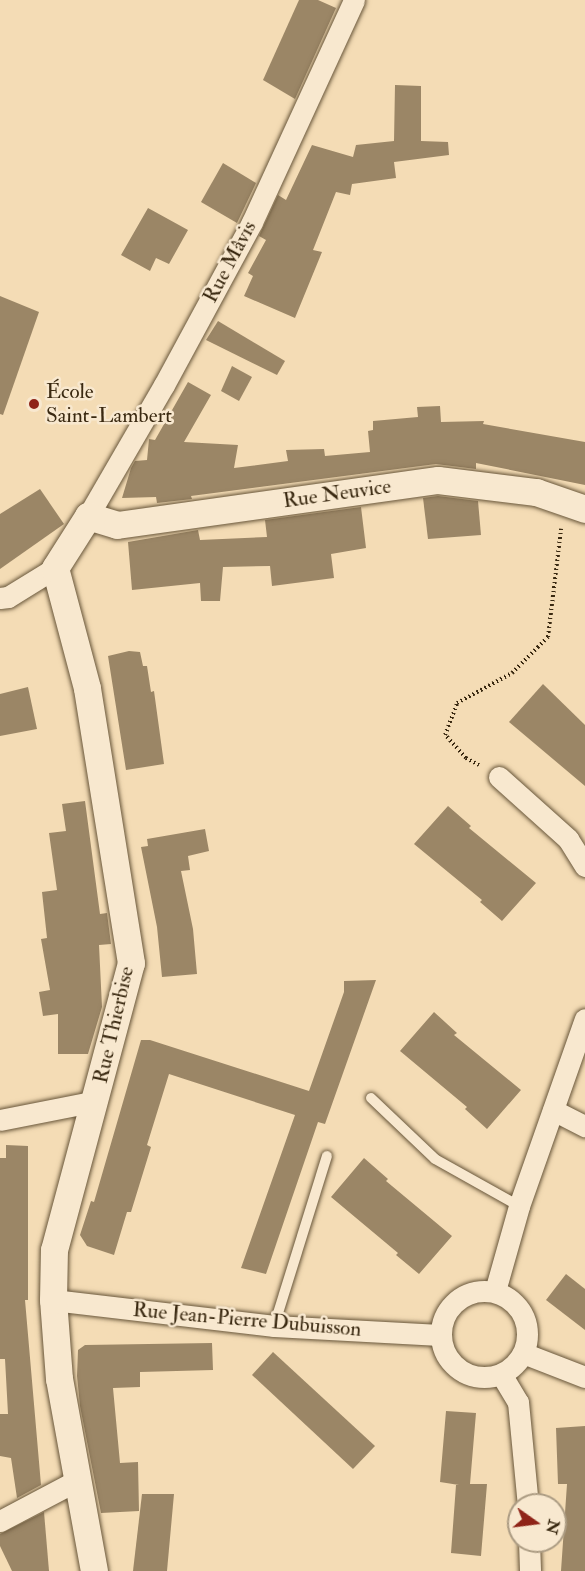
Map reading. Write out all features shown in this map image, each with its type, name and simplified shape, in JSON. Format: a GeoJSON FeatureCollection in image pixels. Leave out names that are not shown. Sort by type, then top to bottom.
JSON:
{"type":"FeatureCollection","features":[{"type":"Feature","properties":{"kind":"street","name":"Rue Mâvis"},"geometry":{"type":"LineString","coordinates":[[88,516],[164,386],[252,222],[354,0]]}},
{"type":"Feature","properties":{"kind":"street","name":"Rue Neuvice"},"geometry":{"type":"LineString","coordinates":[[88,516],[117,525],[438,480],[536,492],[574,506]]}},
{"type":"Feature","properties":{"kind":"street"},"geometry":{"type":"LineString","coordinates":[[0,598],[8,597],[55,568],[88,516]]}},
{"type":"Feature","properties":{"kind":"street","name":"Rue Thierbise"},"geometry":{"type":"LineString","coordinates":[[55,568],[87,688],[131,963],[96,1101],[54,1250],[53,1300],[59,1379],[94,1571]]}},
{"type":"Feature","properties":{"kind":"street"},"geometry":{"type":"LineString","coordinates":[[499,777],[568,839],[585,866]]}},
{"type":"Feature","properties":{"kind":"street"},"geometry":{"type":"LineString","coordinates":[[495,1291],[519,1206],[585,1019]]}},
{"type":"Feature","properties":{"kind":"street"},"geometry":{"type":"LineString","coordinates":[[0,1120],[96,1101]]}},
{"type":"Feature","properties":{"kind":"street"},"geometry":{"type":"LineString","coordinates":[[554,1110],[585,1126]]}},
{"type":"Feature","properties":{"kind":"street"},"geometry":{"type":"LineString","coordinates":[[495,1291],[517,1305],[528,1328],[523,1353],[514,1365],[501,1374],[474,1376],[450,1361],[440,1335],[448,1309],[469,1292],[495,1291]]}},
{"type":"Feature","properties":{"kind":"street","name":"Rue Jean-Pierre Dubuisson"},"geometry":{"type":"LineString","coordinates":[[53,1300],[274,1326],[440,1335]]}},
{"type":"Feature","properties":{"kind":"street"},"geometry":{"type":"LineString","coordinates":[[523,1353],[585,1377]]}},
{"type":"Feature","properties":{"kind":"street"},"geometry":{"type":"LineString","coordinates":[[501,1374],[518,1402],[527,1493]]}},
{"type":"Feature","properties":{"kind":"street"},"geometry":{"type":"LineString","coordinates":[[0,1521],[76,1481]]}},
{"type":"Feature","properties":{"kind":"street"},"geometry":{"type":"LineString","coordinates":[[529,1553],[530,1571]]}},
{"type":"Feature","properties":{"kind":"lane"},"geometry":{"type":"LineString","coordinates":[[371,1098],[435,1160],[519,1206]]}},
{"type":"Feature","properties":{"kind":"lane"},"geometry":{"type":"LineString","coordinates":[[274,1326],[327,1156]]}},
{"type":"Feature","properties":{"kind":"path"},"geometry":{"type":"LineString","coordinates":[[499,777],[466,758],[445,735],[457,703],[512,673],[548,638],[574,506]]}},
{"type":"Feature","properties":{"kind":"building"},"geometry":{"type":"Polygon","coordinates":[[[299,0],[318,0],[336,8],[295,99],[263,80],[299,0]]]}},
{"type":"Feature","properties":{"kind":"building"},"geometry":{"type":"Polygon","coordinates":[[[395,85],[421,86],[421,141],[448,142],[449,155],[394,162],[396,178],[352,184],[350,195],[336,192],[313,250],[322,252],[295,318],[244,296],[253,276],[248,273],[266,240],[259,236],[278,195],[286,200],[312,145],[353,157],[356,145],[394,141],[395,85]]]}},
{"type":"Feature","properties":{"kind":"building"},"geometry":{"type":"Polygon","coordinates":[[[223,163],[256,183],[237,223],[201,202],[223,163]]]}},
{"type":"Feature","properties":{"kind":"building"},"geometry":{"type":"Polygon","coordinates":[[[148,208],[188,230],[169,264],[156,258],[150,271],[121,255],[148,208]]]}},
{"type":"Feature","properties":{"kind":"building"},"geometry":{"type":"Polygon","coordinates":[[[0,296],[39,312],[3,415],[0,414],[0,296]]]}},
{"type":"Feature","properties":{"kind":"building"},"geometry":{"type":"Polygon","coordinates":[[[218,321],[285,361],[277,375],[206,340],[218,321]]]}},
{"type":"Feature","properties":{"kind":"building"},"geometry":{"type":"Polygon","coordinates":[[[232,366],[252,377],[239,401],[221,391],[232,366]]]}},
{"type":"Feature","properties":{"kind":"building"},"geometry":{"type":"Polygon","coordinates":[[[188,382],[211,395],[184,442],[238,445],[234,468],[288,461],[286,450],[324,449],[325,456],[370,452],[368,431],[373,430],[373,421],[418,417],[417,407],[440,406],[441,422],[484,421],[483,424],[585,442],[585,485],[476,463],[476,469],[436,464],[191,496],[192,499],[157,503],[156,497],[122,498],[131,468],[135,461],[147,460],[149,439],[155,440],[188,382]]]}},
{"type":"Feature","properties":{"kind":"building"},"geometry":{"type":"Polygon","coordinates":[[[40,489],[64,524],[0,569],[0,514],[40,489]]]}},
{"type":"Feature","properties":{"kind":"building"},"geometry":{"type":"Polygon","coordinates":[[[438,496],[478,501],[481,535],[428,539],[423,498],[438,496]]]}},
{"type":"Feature","properties":{"kind":"building"},"geometry":{"type":"Polygon","coordinates":[[[361,507],[366,548],[331,554],[334,578],[272,586],[270,566],[223,567],[220,601],[201,601],[200,583],[132,590],[128,542],[198,530],[200,540],[267,537],[265,520],[361,507]]]}},
{"type":"Feature","properties":{"kind":"building"},"geometry":{"type":"Polygon","coordinates":[[[129,651],[140,652],[143,666],[147,666],[151,692],[154,691],[164,764],[126,770],[108,656],[129,651]]]}},
{"type":"Feature","properties":{"kind":"building"},"geometry":{"type":"Polygon","coordinates":[[[543,684],[585,725],[585,786],[509,722],[543,684]]]}},
{"type":"Feature","properties":{"kind":"building"},"geometry":{"type":"Polygon","coordinates":[[[28,687],[37,729],[0,736],[0,694],[28,687]]]}},
{"type":"Feature","properties":{"kind":"building"},"geometry":{"type":"Polygon","coordinates":[[[85,801],[100,914],[107,913],[111,944],[99,945],[102,1007],[88,1054],[58,1054],[58,1014],[43,1016],[39,992],[50,990],[41,939],[47,938],[42,892],[57,890],[49,833],[66,831],[62,804],[85,801]]]}},
{"type":"Feature","properties":{"kind":"building"},"geometry":{"type":"Polygon","coordinates":[[[448,806],[471,826],[469,828],[536,883],[502,921],[480,902],[482,900],[414,844],[448,806]]]}},
{"type":"Feature","properties":{"kind":"building"},"geometry":{"type":"Polygon","coordinates":[[[205,829],[209,851],[188,856],[190,870],[181,871],[193,929],[197,974],[162,977],[157,927],[141,847],[148,846],[147,839],[205,829]]]}},
{"type":"Feature","properties":{"kind":"building"},"geometry":{"type":"Polygon","coordinates":[[[376,980],[325,1124],[318,1122],[266,1274],[241,1268],[295,1115],[169,1074],[147,1145],[151,1147],[131,1212],[127,1212],[114,1255],[87,1246],[80,1235],[91,1201],[94,1202],[141,1040],[150,1040],[309,1091],[344,992],[344,981],[376,980]]]}},
{"type":"Feature","properties":{"kind":"building"},"geometry":{"type":"Polygon","coordinates":[[[434,1012],[457,1033],[454,1035],[521,1090],[487,1129],[465,1109],[467,1107],[400,1051],[434,1012]]]}},
{"type":"Feature","properties":{"kind":"building"},"geometry":{"type":"Polygon","coordinates":[[[6,1145],[28,1146],[28,1300],[25,1300],[41,1485],[17,1498],[11,1458],[0,1456],[0,1414],[8,1414],[5,1359],[0,1359],[0,1158],[6,1158],[6,1145]]]}},
{"type":"Feature","properties":{"kind":"building"},"geometry":{"type":"Polygon","coordinates":[[[364,1158],[388,1179],[386,1181],[452,1236],[419,1274],[396,1255],[398,1253],[331,1197],[364,1158]]]}},
{"type":"Feature","properties":{"kind":"building"},"geometry":{"type":"Polygon","coordinates":[[[566,1274],[585,1289],[585,1330],[546,1300],[566,1274]]]}},
{"type":"Feature","properties":{"kind":"building"},"geometry":{"type":"Polygon","coordinates":[[[212,1343],[213,1370],[140,1372],[140,1387],[113,1388],[120,1463],[138,1462],[139,1511],[101,1513],[80,1406],[77,1376],[78,1350],[85,1345],[212,1343]]]}},
{"type":"Feature","properties":{"kind":"building"},"geometry":{"type":"Polygon","coordinates":[[[273,1352],[375,1446],[353,1469],[252,1375],[273,1352]]]}},
{"type":"Feature","properties":{"kind":"building"},"geometry":{"type":"Polygon","coordinates":[[[446,1411],[476,1413],[470,1484],[487,1484],[481,1556],[451,1553],[456,1485],[459,1485],[440,1482],[446,1411]]]}},
{"type":"Feature","properties":{"kind":"building"},"geometry":{"type":"Polygon","coordinates":[[[585,1426],[585,1571],[561,1571],[562,1553],[567,1553],[567,1484],[558,1484],[556,1428],[585,1426]]]}},
{"type":"Feature","properties":{"kind":"building"},"geometry":{"type":"Polygon","coordinates":[[[142,1494],[174,1494],[167,1571],[133,1571],[142,1494]]]}},
{"type":"Feature","properties":{"kind":"building"},"geometry":{"type":"Polygon","coordinates":[[[44,1512],[49,1571],[12,1571],[0,1546],[0,1534],[44,1512]]]}},
{"type":"Feature","properties":{"kind":"place","name":"École Saint-Lambert"},"geometry":{"type":"Point","coordinates":[34,404]}}]}
